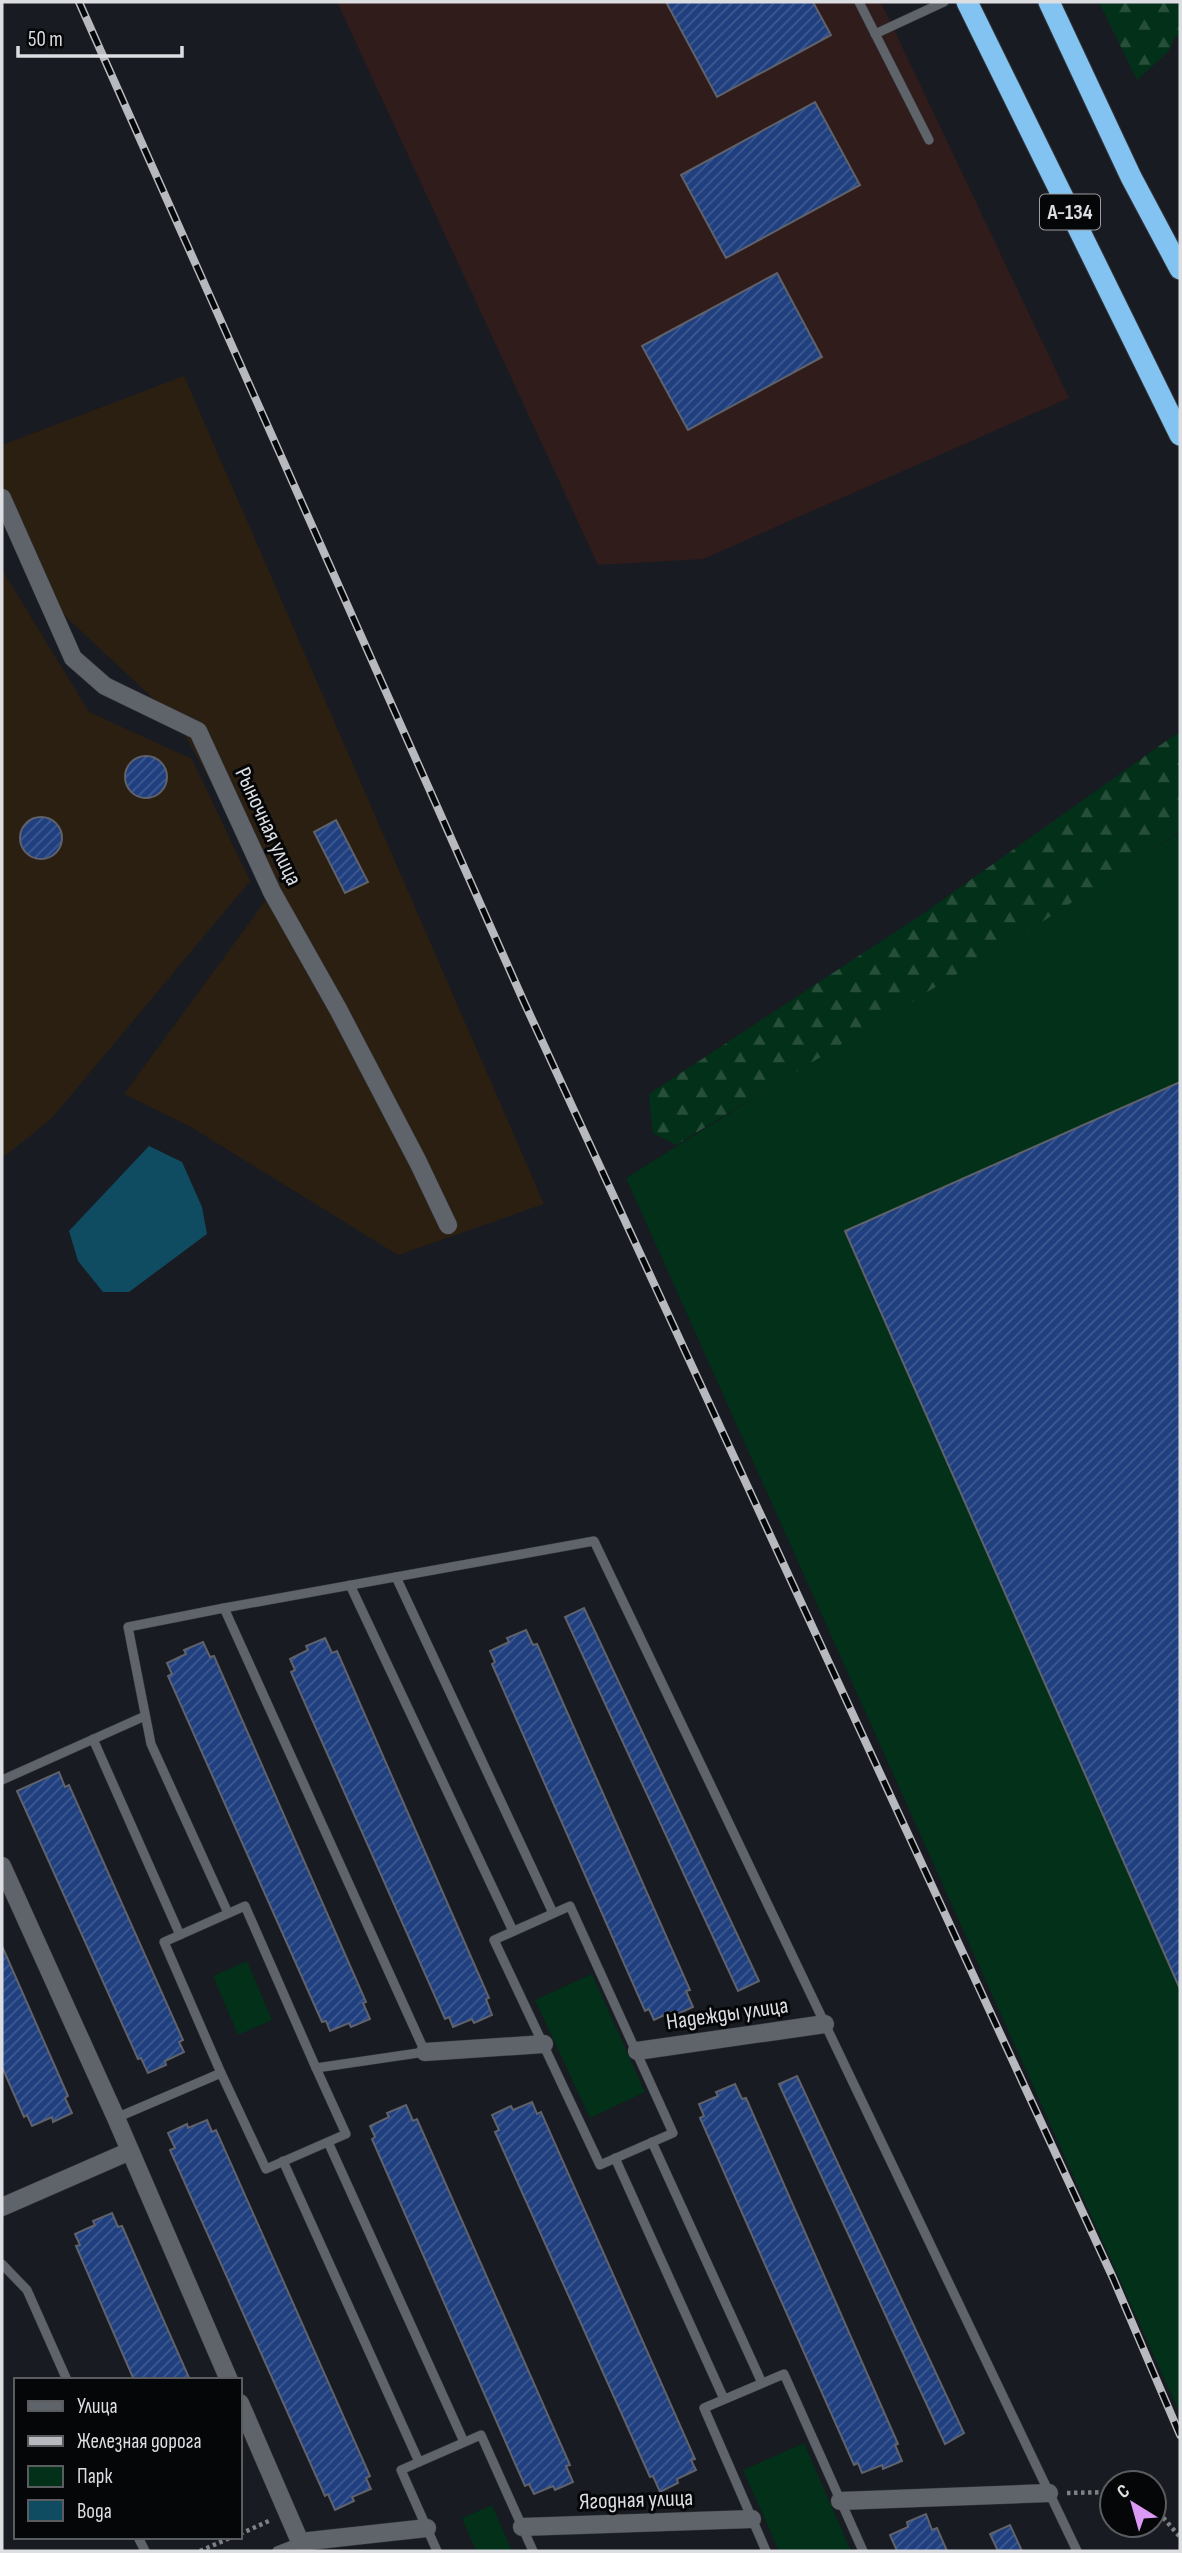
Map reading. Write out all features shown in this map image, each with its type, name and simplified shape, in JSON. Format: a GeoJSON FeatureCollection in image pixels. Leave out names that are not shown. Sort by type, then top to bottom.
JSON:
{"type":"FeatureCollection","features":[{"type":"Feature","properties":{"kind":"highway","name":"А-134"},"geometry":{"type":"LineString","coordinates":[[967,2],[1180,435]]}},
{"type":"Feature","properties":{"kind":"highway"},"geometry":{"type":"LineString","coordinates":[[1049,2],[1131,177],[1180,269]]}},
{"type":"Feature","properties":{"kind":"street"},"geometry":{"type":"LineString","coordinates":[[1131,177],[1180,259]]}},
{"type":"Feature","properties":{"kind":"street","name":"Рыночная улица"},"geometry":{"type":"LineString","coordinates":[[2,498],[73,658],[105,686],[198,731],[272,892],[338,1009],[448,1225]]}},
{"type":"Feature","properties":{"kind":"street"},"geometry":{"type":"LineString","coordinates":[[2,1866],[116,2118],[228,2378]]}},
{"type":"Feature","properties":{"kind":"street","name":"Надежды улица"},"geometry":{"type":"LineString","coordinates":[[637,2051],[825,2024]]}},
{"type":"Feature","properties":{"kind":"street"},"geometry":{"type":"LineString","coordinates":[[425,2053],[544,2044]]}},
{"type":"Feature","properties":{"kind":"street"},"geometry":{"type":"LineString","coordinates":[[3,2202],[130,2151]]}},
{"type":"Feature","properties":{"kind":"street"},"geometry":{"type":"LineString","coordinates":[[242,2408],[302,2547],[427,2528]]}},
{"type":"Feature","properties":{"kind":"street"},"geometry":{"type":"LineString","coordinates":[[840,2501],[1049,2493]]}},
{"type":"Feature","properties":{"kind":"street","name":"Ягодная улица"},"geometry":{"type":"LineString","coordinates":[[522,2527],[752,2519]]}},
{"type":"Feature","properties":{"kind":"lane"},"geometry":{"type":"LineString","coordinates":[[859,2],[929,140]]}},
{"type":"Feature","properties":{"kind":"lane"},"geometry":{"type":"LineString","coordinates":[[875,34],[944,2]]}},
{"type":"Feature","properties":{"kind":"lane"},"geometry":{"type":"LineString","coordinates":[[228,1913],[151,1744],[128,1627],[593,1541],[1077,2551]]}},
{"type":"Feature","properties":{"kind":"lane"},"geometry":{"type":"LineString","coordinates":[[396,1577],[553,1913]]}},
{"type":"Feature","properties":{"kind":"lane"},"geometry":{"type":"LineString","coordinates":[[350,1585],[513,1931]]}},
{"type":"Feature","properties":{"kind":"lane"},"geometry":{"type":"LineString","coordinates":[[224,1608],[425,2053],[316,2068]]}},
{"type":"Feature","properties":{"kind":"lane"},"geometry":{"type":"LineString","coordinates":[[2,1780],[145,1716]]}},
{"type":"Feature","properties":{"kind":"lane"},"geometry":{"type":"LineString","coordinates":[[93,1739],[180,1935]]}},
{"type":"Feature","properties":{"kind":"lane"},"geometry":{"type":"LineString","coordinates":[[245,1906],[346,2134],[266,2169],[164,1942],[180,1935],[245,1906]]}},
{"type":"Feature","properties":{"kind":"lane"},"geometry":{"type":"LineString","coordinates":[[570,1906],[673,2133],[600,2165],[494,1940],[513,1931],[570,1906]]}},
{"type":"Feature","properties":{"kind":"lane"},"geometry":{"type":"LineString","coordinates":[[116,2118],[221,2073]]}},
{"type":"Feature","properties":{"kind":"lane"},"geometry":{"type":"LineString","coordinates":[[328,2142],[464,2442]]}},
{"type":"Feature","properties":{"kind":"lane"},"geometry":{"type":"LineString","coordinates":[[652,2142],[762,2383]]}},
{"type":"Feature","properties":{"kind":"lane"},"geometry":{"type":"LineString","coordinates":[[615,2158],[724,2399]]}},
{"type":"Feature","properties":{"kind":"lane"},"geometry":{"type":"LineString","coordinates":[[283,2161],[419,2462]]}},
{"type":"Feature","properties":{"kind":"lane"},"geometry":{"type":"LineString","coordinates":[[2,2264],[27,2290],[66,2378]]}},
{"type":"Feature","properties":{"kind":"lane"},"geometry":{"type":"LineString","coordinates":[[766,2551],[704,2408],[784,2374],[863,2551]]}},
{"type":"Feature","properties":{"kind":"lane"},"geometry":{"type":"LineString","coordinates":[[437,2551],[401,2470],[481,2435],[533,2551]]}},
{"type":"Feature","properties":{"kind":"lane"},"geometry":{"type":"LineString","coordinates":[[277,2551],[302,2547]]}},
{"type":"Feature","properties":{"kind":"path"},"geometry":{"type":"LineString","coordinates":[[1049,2493],[1098,2491]]}},
{"type":"Feature","properties":{"kind":"path"},"geometry":{"type":"LineString","coordinates":[[242,2533],[287,2512]]}},
{"type":"Feature","properties":{"kind":"path"},"geometry":{"type":"LineString","coordinates":[[1168,2523],[1180,2537]]}},
{"type":"Feature","properties":{"kind":"path"},"geometry":{"type":"LineString","coordinates":[[200,2551],[227,2539]]}},
{"type":"Feature","properties":{"kind":"shaded area"},"geometry":{"type":"Polygon","coordinates":[[[337,2],[881,2],[1069,398],[703,559],[598,565],[337,2]]]}},
{"type":"Feature","properties":{"kind":"shaded area"},"geometry":{"type":"Polygon","coordinates":[[[184,376],[544,1204],[398,1255],[191,1127],[124,1094],[272,892],[177,721],[47,599],[2,498],[2,445],[184,376]]]}},
{"type":"Feature","properties":{"kind":"shaded area"},"geometry":{"type":"Polygon","coordinates":[[[4,573],[89,712],[192,759],[250,881],[51,1119],[2,1158],[2,574],[4,573]]]}},
{"type":"Feature","properties":{"kind":"green space"},"geometry":{"type":"Polygon","coordinates":[[[1099,2],[1180,2],[1180,34],[1175,37],[1168,52],[1137,80],[1099,2]]]}},
{"type":"Feature","properties":{"kind":"green space"},"geometry":{"type":"Polygon","coordinates":[[[1176,734],[1180,734],[1180,831],[1039,924],[676,1145],[653,1133],[649,1094],[924,913],[1176,734]]]}},
{"type":"Feature","properties":{"kind":"green space"},"geometry":{"type":"Polygon","coordinates":[[[1180,832],[1180,2414],[626,1178],[1180,832]]]}},
{"type":"Feature","properties":{"kind":"green space"},"geometry":{"type":"Polygon","coordinates":[[[247,1961],[272,2020],[238,2035],[213,1976],[247,1961]]]}},
{"type":"Feature","properties":{"kind":"green space"},"geometry":{"type":"Polygon","coordinates":[[[592,1974],[645,2092],[590,2118],[535,2000],[592,1974]]]}},
{"type":"Feature","properties":{"kind":"green space"},"geometry":{"type":"Polygon","coordinates":[[[804,2443],[851,2551],[779,2551],[743,2470],[804,2443]]]}},
{"type":"Feature","properties":{"kind":"green space"},"geometry":{"type":"Polygon","coordinates":[[[492,2505],[512,2551],[476,2551],[462,2518],[492,2505]]]}},
{"type":"Feature","properties":{"kind":"water"},"geometry":{"type":"Polygon","coordinates":[[[149,1146],[182,1162],[202,1207],[207,1234],[129,1292],[103,1292],[78,1261],[69,1231],[149,1146]]]}},
{"type":"Feature","properties":{"kind":"building"},"geometry":{"type":"Polygon","coordinates":[[[666,2],[813,2],[831,35],[717,97],[666,2]]]}},
{"type":"Feature","properties":{"kind":"building"},"geometry":{"type":"Polygon","coordinates":[[[815,102],[860,185],[726,258],[681,175],[815,102]]]}},
{"type":"Feature","properties":{"kind":"building"},"geometry":{"type":"Polygon","coordinates":[[[777,273],[822,357],[688,430],[642,346],[777,273]]]}},
{"type":"Feature","properties":{"kind":"building"},"geometry":{"type":"Polygon","coordinates":[[[146,756],[161,762],[167,777],[161,792],[146,798],[131,792],[125,777],[131,762],[146,756]]]}},
{"type":"Feature","properties":{"kind":"building"},"geometry":{"type":"Polygon","coordinates":[[[41,817],[56,823],[62,838],[56,853],[41,859],[26,853],[20,838],[26,823],[41,817]]]}},
{"type":"Feature","properties":{"kind":"building"},"geometry":{"type":"Polygon","coordinates":[[[336,820],[368,882],[345,893],[314,832],[336,820]]]}},
{"type":"Feature","properties":{"kind":"building"},"geometry":{"type":"Polygon","coordinates":[[[1180,1082],[1180,1989],[845,1231],[1180,1082]]]}},
{"type":"Feature","properties":{"kind":"building"},"geometry":{"type":"Polygon","coordinates":[[[584,1608],[759,1981],[738,1991],[565,1617],[584,1608]]]}},
{"type":"Feature","properties":{"kind":"building"},"geometry":{"type":"Polygon","coordinates":[[[526,1630],[533,1645],[537,1644],[690,1990],[686,1991],[693,2007],[675,2015],[673,2011],[654,2020],[649,2009],[645,2011],[492,1664],[495,1662],[490,1651],[509,1642],[507,1638],[526,1630]]]}},
{"type":"Feature","properties":{"kind":"building"},"geometry":{"type":"Polygon","coordinates":[[[325,1638],[332,1653],[337,1651],[489,1998],[486,1999],[492,2015],[474,2023],[472,2019],[453,2027],[449,2017],[445,2019],[291,1672],[295,1670],[290,1659],[308,1650],[306,1646],[325,1638]]]}},
{"type":"Feature","properties":{"kind":"building"},"geometry":{"type":"Polygon","coordinates":[[[203,1642],[210,1657],[214,1656],[366,2002],[363,2003],[370,2019],[351,2027],[349,2023],[330,2031],[326,2021],[322,2022],[168,1676],[172,1674],[167,1663],[186,1654],[184,1650],[203,1642]]]}},
{"type":"Feature","properties":{"kind":"building"},"geometry":{"type":"Polygon","coordinates":[[[59,1772],[65,1787],[69,1785],[183,2040],[179,2042],[184,2052],[165,2061],[166,2065],[148,2073],[141,2058],[138,2059],[17,1791],[59,1772]]]}},
{"type":"Feature","properties":{"kind":"building"},"geometry":{"type":"Polygon","coordinates":[[[2,1946],[68,2096],[65,2098],[72,2113],[53,2122],[52,2117],[32,2126],[27,2115],[24,2117],[2,2067],[2,1946]]]}},
{"type":"Feature","properties":{"kind":"building"},"geometry":{"type":"Polygon","coordinates":[[[797,2076],[964,2433],[945,2444],[779,2084],[797,2076]]]}},
{"type":"Feature","properties":{"kind":"building"},"geometry":{"type":"Polygon","coordinates":[[[735,2084],[742,2099],[746,2098],[898,2444],[895,2445],[902,2461],[883,2469],[882,2465],[862,2473],[858,2463],[854,2465],[700,2118],[704,2116],[699,2104],[718,2096],[716,2092],[735,2084]]]}},
{"type":"Feature","properties":{"kind":"building"},"geometry":{"type":"Polygon","coordinates":[[[532,2102],[537,2114],[541,2112],[695,2459],[691,2460],[696,2470],[677,2479],[678,2483],[660,2492],[653,2476],[650,2477],[495,2132],[499,2130],[492,2115],[511,2106],[513,2110],[532,2102]]]}},
{"type":"Feature","properties":{"kind":"building"},"geometry":{"type":"Polygon","coordinates":[[[406,2105],[413,2121],[417,2119],[570,2465],[566,2466],[573,2482],[555,2490],[553,2486],[534,2494],[529,2484],[525,2486],[372,2139],[375,2137],[370,2126],[389,2117],[387,2113],[406,2105]]]}},
{"type":"Feature","properties":{"kind":"building"},"geometry":{"type":"Polygon","coordinates":[[[207,2120],[212,2132],[216,2130],[370,2476],[366,2478],[371,2489],[352,2497],[354,2501],[335,2510],[328,2494],[325,2496],[170,2150],[175,2148],[168,2133],[187,2124],[188,2128],[207,2120]]]}},
{"type":"Feature","properties":{"kind":"building"},"geometry":{"type":"Polygon","coordinates":[[[112,2213],[118,2227],[122,2226],[189,2378],[133,2378],[76,2246],[80,2245],[75,2234],[95,2225],[93,2221],[112,2213]]]}},
{"type":"Feature","properties":{"kind":"building"},"geometry":{"type":"Polygon","coordinates":[[[926,2514],[932,2530],[937,2528],[947,2551],[897,2551],[890,2535],[908,2527],[907,2522],[926,2514]]]}},
{"type":"Feature","properties":{"kind":"building"},"geometry":{"type":"Polygon","coordinates":[[[1010,2525],[1022,2551],[998,2551],[990,2534],[1010,2525]]]}},
{"type":"Feature","properties":{"kind":"railway"},"geometry":{"type":"LineString","coordinates":[[79,2],[524,1002],[1113,2278],[1180,2435]]}}]}
